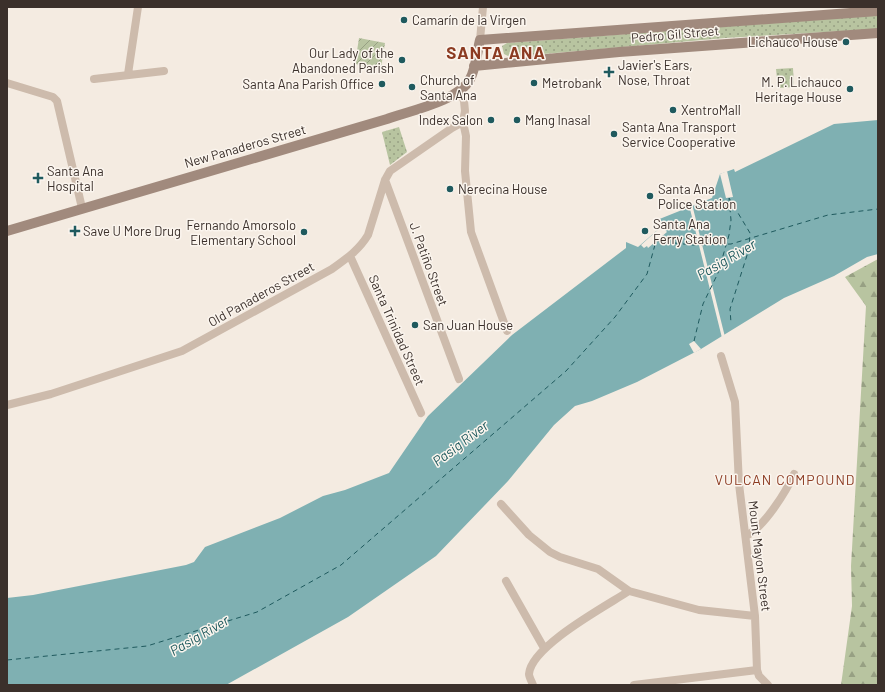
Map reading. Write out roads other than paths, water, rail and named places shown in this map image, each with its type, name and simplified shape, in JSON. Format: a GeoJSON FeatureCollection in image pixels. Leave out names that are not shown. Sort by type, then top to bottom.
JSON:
{"type":"FeatureCollection","features":[{"type":"Feature","properties":{"kind":"main road","name":"Pedro Gil Street"},"geometry":{"type":"LineString","coordinates":[[480,40],[878,11]]}},
{"type":"Feature","properties":{"kind":"main road","name":"Pedro Gil Street"},"geometry":{"type":"LineString","coordinates":[[474,66],[619,52],[878,33]]}},
{"type":"Feature","properties":{"kind":"main road","name":"New Panaderos Street"},"geometry":{"type":"LineString","coordinates":[[7,231],[387,119],[444,100],[460,91],[470,80],[480,40]]}},
{"type":"Feature","properties":{"kind":"street"},"geometry":{"type":"LineString","coordinates":[[128,74],[138,7]]}},
{"type":"Feature","properties":{"kind":"street"},"geometry":{"type":"LineString","coordinates":[[480,40],[482,7]]}},
{"type":"Feature","properties":{"kind":"street"},"geometry":{"type":"LineString","coordinates":[[94,79],[164,71]]}},
{"type":"Feature","properties":{"kind":"street"},"geometry":{"type":"LineString","coordinates":[[7,83],[53,97],[59,106],[82,208]]}},
{"type":"Feature","properties":{"kind":"street"},"geometry":{"type":"LineString","coordinates":[[460,91],[464,101],[463,122],[466,136],[465,171],[471,232],[507,331]]}},
{"type":"Feature","properties":{"kind":"street","name":"Old Panaderos Street"},"geometry":{"type":"LineString","coordinates":[[7,405],[51,394],[182,351],[319,276],[350,256],[363,243],[368,235],[385,180],[390,171],[463,122]]}},
{"type":"Feature","properties":{"kind":"street","name":"J. Patiño Street"},"geometry":{"type":"LineString","coordinates":[[385,180],[459,379]]}},
{"type":"Feature","properties":{"kind":"street","name":"Santa Trinidad Street"},"geometry":{"type":"LineString","coordinates":[[350,256],[421,413]]}},
{"type":"Feature","properties":{"kind":"street","name":"Mount Mayon Street"},"geometry":{"type":"LineString","coordinates":[[722,356],[734,402],[739,484],[755,616],[757,670]]}},
{"type":"Feature","properties":{"kind":"street"},"geometry":{"type":"LineString","coordinates":[[746,536],[755,531],[763,521],[785,491],[794,474]]}},
{"type":"Feature","properties":{"kind":"street"},"geometry":{"type":"LineString","coordinates":[[501,504],[528,536],[550,552],[560,557],[598,569],[629,591],[699,610],[755,616]]}},
{"type":"Feature","properties":{"kind":"street"},"geometry":{"type":"LineString","coordinates":[[506,581],[544,648]]}},
{"type":"Feature","properties":{"kind":"street"},"geometry":{"type":"LineString","coordinates":[[533,685],[529,675],[536,657],[544,648],[570,629],[629,591]]}},
{"type":"Feature","properties":{"kind":"street"},"geometry":{"type":"LineString","coordinates":[[634,685],[757,670],[759,676],[768,685]]}},
{"type":"Feature","properties":{"kind":"water","name":"Pasig River"},"geometry":{"type":"Polygon","coordinates":[[[878,120],[878,254],[867,257],[834,276],[784,298],[701,349],[637,382],[592,401],[575,406],[554,425],[508,481],[436,556],[348,617],[226,685],[7,685],[7,598],[33,595],[186,565],[194,562],[205,547],[280,518],[323,496],[345,490],[389,473],[428,416],[512,335],[626,248],[626,242],[638,247],[662,226],[657,220],[712,198],[720,174],[734,169],[735,172],[834,124],[878,120]]]}},
{"type":"Feature","properties":{"kind":"place","name":"Camarín de la Virgen"},"geometry":{"type":"Point","coordinates":[404,20]}},
{"type":"Feature","properties":{"kind":"place","name":"Lichauco House"},"geometry":{"type":"Point","coordinates":[846,42]}},
{"type":"Feature","properties":{"kind":"place","name":"Our Lady of the Abandoned Parish"},"geometry":{"type":"Point","coordinates":[402,60]}},
{"type":"Feature","properties":{"kind":"place","name":"Javier's Ears, Nose, Throat"},"geometry":{"type":"Point","coordinates":[609,72]}},
{"type":"Feature","properties":{"kind":"place","name":"Metrobank"},"geometry":{"type":"Point","coordinates":[534,83]}},
{"type":"Feature","properties":{"kind":"place","name":"Santa Ana Parish Office"},"geometry":{"type":"Point","coordinates":[382,84]}},
{"type":"Feature","properties":{"kind":"place","name":"Church of Santa Ana"},"geometry":{"type":"Point","coordinates":[412,87]}},
{"type":"Feature","properties":{"kind":"place","name":"M. P. Lichauco Heritage House"},"geometry":{"type":"Point","coordinates":[850,89]}},
{"type":"Feature","properties":{"kind":"place","name":"XentroMall"},"geometry":{"type":"Point","coordinates":[673,110]}},
{"type":"Feature","properties":{"kind":"place","name":"Index Salon"},"geometry":{"type":"Point","coordinates":[491,120]}},
{"type":"Feature","properties":{"kind":"place","name":"Mang Inasal"},"geometry":{"type":"Point","coordinates":[517,120]}},
{"type":"Feature","properties":{"kind":"place","name":"Santa Ana Transport Service Cooperative"},"geometry":{"type":"Point","coordinates":[614,134]}},
{"type":"Feature","properties":{"kind":"place","name":"Santa Ana Hospital"},"geometry":{"type":"Point","coordinates":[38,178]}},
{"type":"Feature","properties":{"kind":"place","name":"Nerecina House"},"geometry":{"type":"Point","coordinates":[450,189]}},
{"type":"Feature","properties":{"kind":"place","name":"Santa Ana Police Station"},"geometry":{"type":"Point","coordinates":[650,196]}},
{"type":"Feature","properties":{"kind":"place","name":"Save U More Drug"},"geometry":{"type":"Point","coordinates":[75,231]}},
{"type":"Feature","properties":{"kind":"place","name":"Santa Ana Ferry Station"},"geometry":{"type":"Point","coordinates":[645,231]}},
{"type":"Feature","properties":{"kind":"place","name":"Fernando Amorsolo Elementary School"},"geometry":{"type":"Point","coordinates":[304,232]}},
{"type":"Feature","properties":{"kind":"place","name":"San Juan House"},"geometry":{"type":"Point","coordinates":[415,325]}},
{"type":"Feature","properties":{"kind":"district","name":"SANTA ANA"},"geometry":{"type":"Point","coordinates":[496,52]}},
{"type":"Feature","properties":{"kind":"district","name":"VULCAN COMPOUND"},"geometry":{"type":"Point","coordinates":[785,479]}}]}
